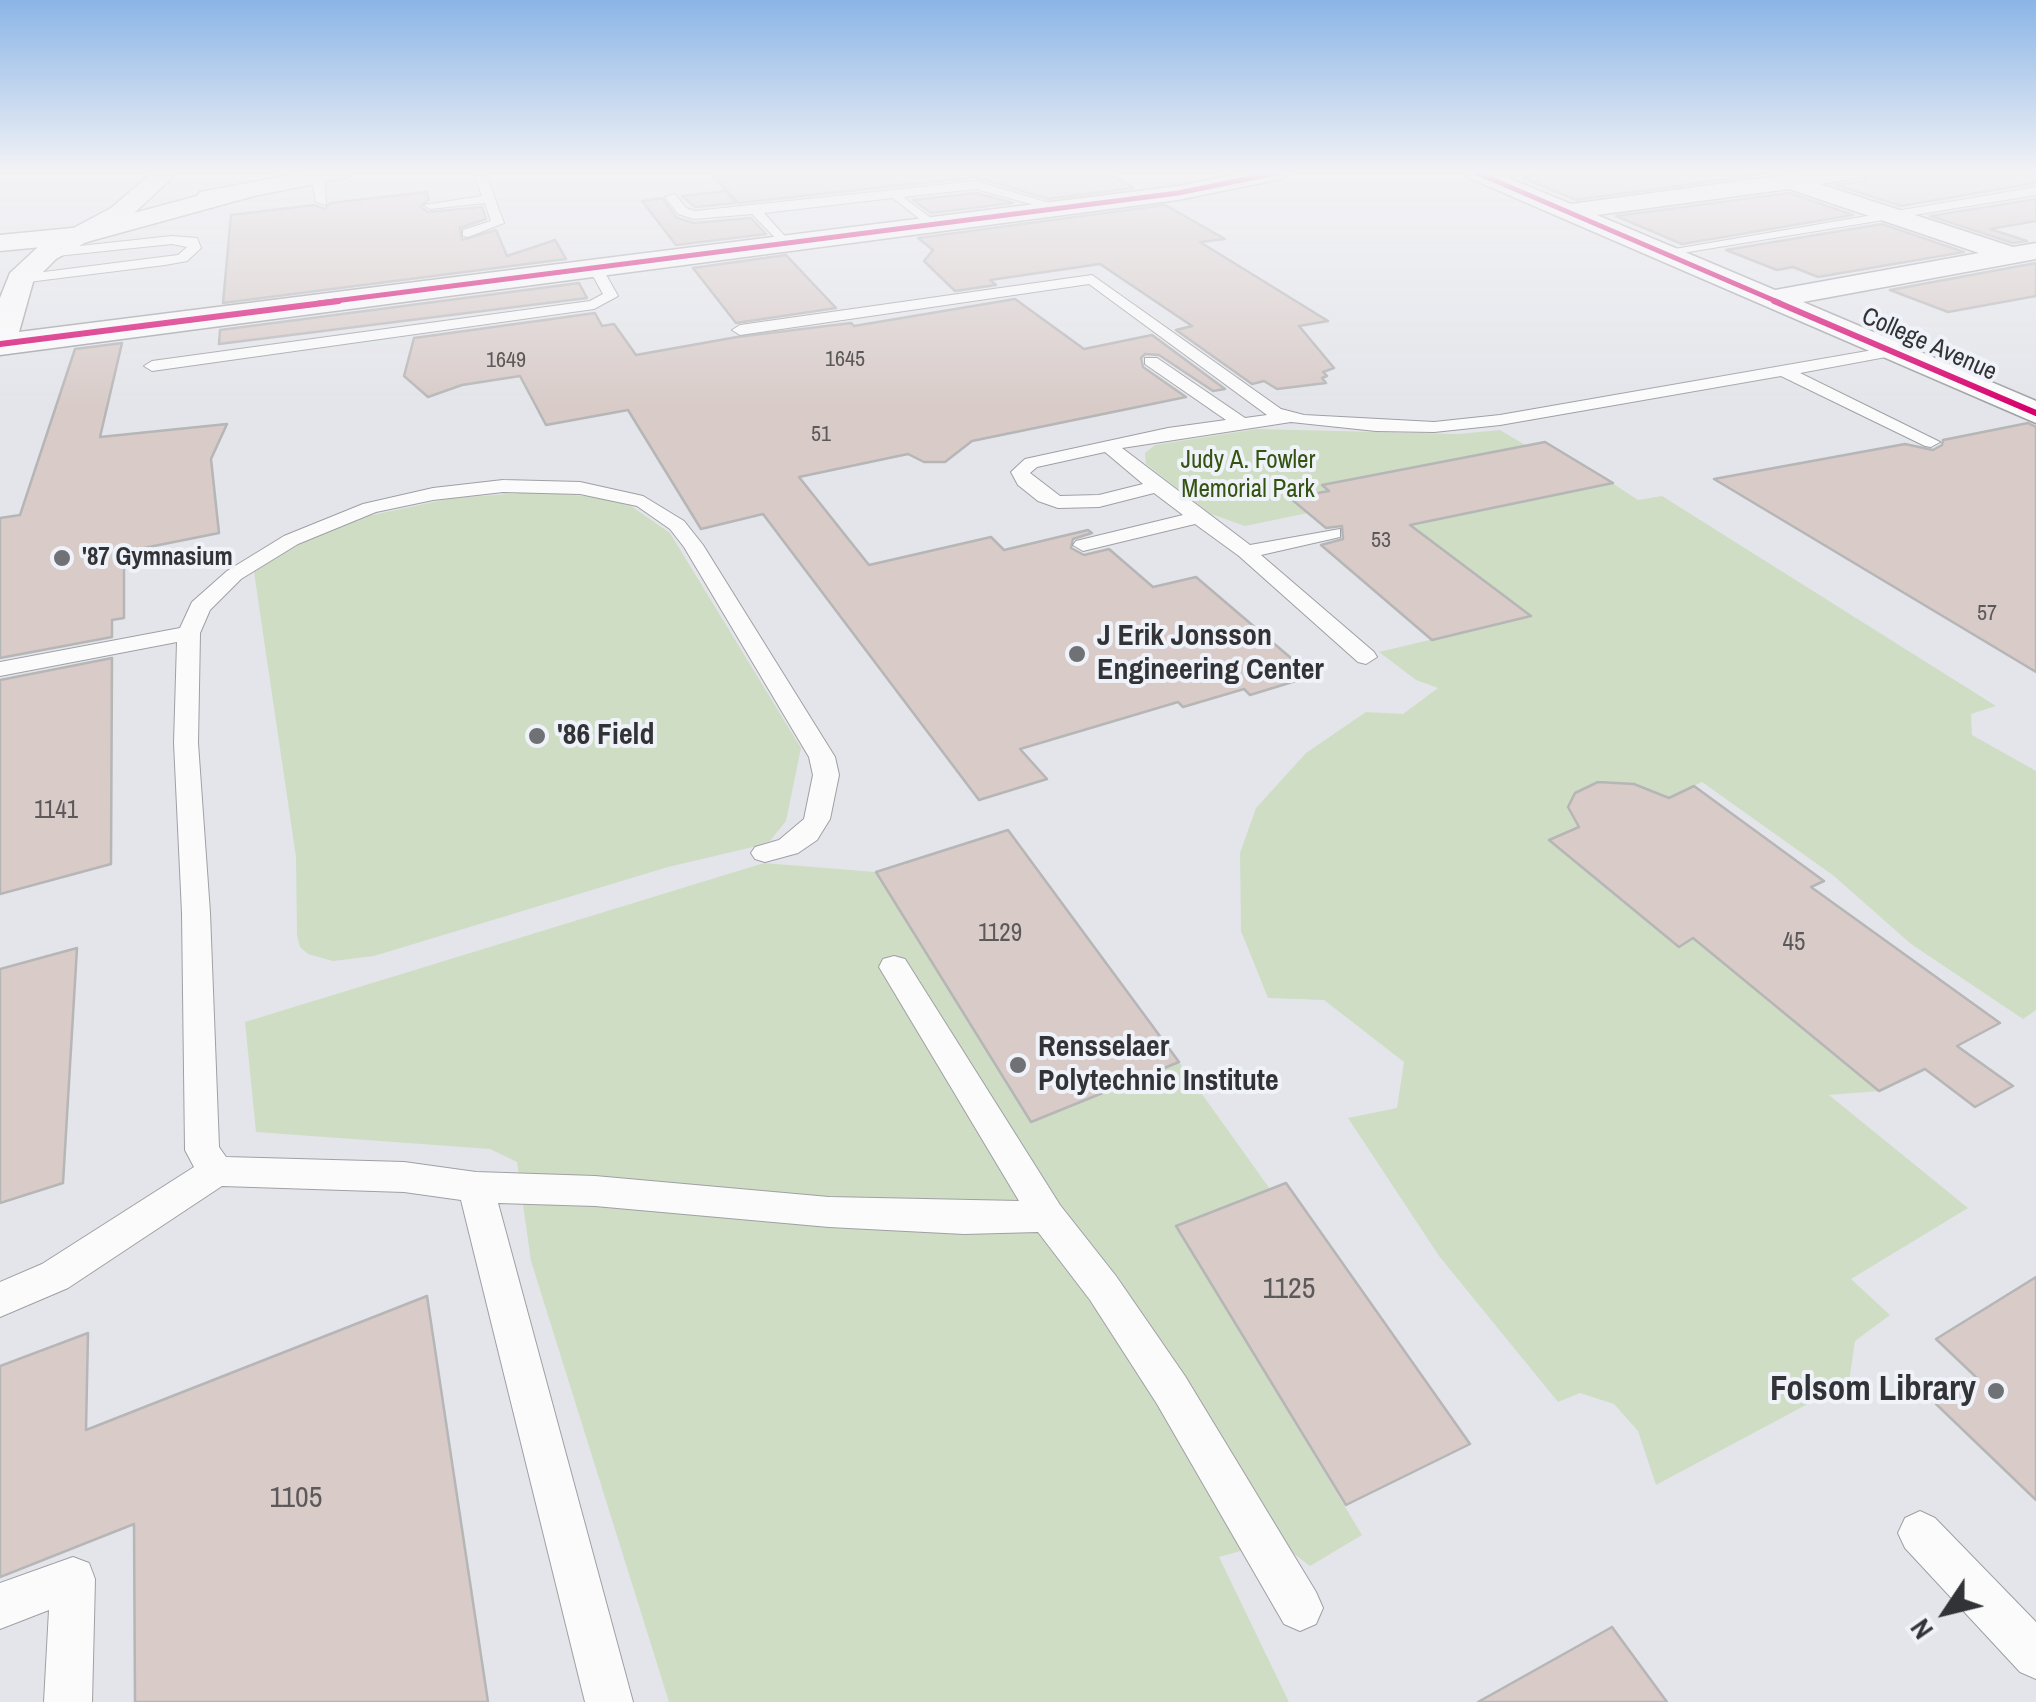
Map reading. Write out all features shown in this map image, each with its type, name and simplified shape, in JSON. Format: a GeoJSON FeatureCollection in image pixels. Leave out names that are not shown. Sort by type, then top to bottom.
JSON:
{"type":"FeatureCollection","features":[{"type":"Feature","properties":{"kind":"street"},"geometry":{"type":"LineString","coordinates":[[51,251],[10,271],[0,345],[718,251]]}},
{"type":"Feature","properties":{"kind":"street","name":"College Avenue"},"geometry":{"type":"LineString","coordinates":[[1664,252],[2036,413]]}},
{"type":"Feature","properties":{"kind":"street"},"geometry":{"type":"LineString","coordinates":[[1775,299],[2028,256]]}},
{"type":"Feature","properties":{"kind":"lane"},"geometry":{"type":"LineString","coordinates":[[48,253],[63,251]]}},
{"type":"Feature","properties":{"kind":"lane"},"geometry":{"type":"LineString","coordinates":[[10,271],[165,261],[182,258],[190,251]]}},
{"type":"Feature","properties":{"kind":"lane"},"geometry":{"type":"LineString","coordinates":[[152,366],[594,305],[611,296],[595,267]]}},
{"type":"Feature","properties":{"kind":"lane"},"geometry":{"type":"LineString","coordinates":[[740,330],[1092,278],[1261,404],[1290,418]]}},
{"type":"Feature","properties":{"kind":"lane"},"geometry":{"type":"LineString","coordinates":[[1157,486],[1088,502],[1058,502],[1045,498],[1024,481],[1020,472],[1030,463],[1238,421],[1290,418],[1376,426],[1467,424],[1896,352]]}},
{"type":"Feature","properties":{"kind":"lane"},"geometry":{"type":"LineString","coordinates":[[1152,361],[1238,421]]}},
{"type":"Feature","properties":{"kind":"lane"},"geometry":{"type":"LineString","coordinates":[[1782,370],[1931,442]]}},
{"type":"Feature","properties":{"kind":"lane"},"geometry":{"type":"LineString","coordinates":[[1108,446],[1246,552],[1366,656]]}},
{"type":"Feature","properties":{"kind":"lane"},"geometry":{"type":"LineString","coordinates":[[216,1171],[202,1150],[196,913],[186,743],[190,633],[200,606],[248,565],[308,532],[370,508],[434,494],[503,486],[580,488],[643,502],[677,525],[693,546],[822,757],[826,775],[816,819],[808,834],[788,847],[765,853]]}},
{"type":"Feature","properties":{"kind":"lane"},"geometry":{"type":"LineString","coordinates":[[1083,545],[1198,517]]}},
{"type":"Feature","properties":{"kind":"lane"},"geometry":{"type":"LineString","coordinates":[[1246,552],[1333,533]]}},
{"type":"Feature","properties":{"kind":"lane"},"geometry":{"type":"LineString","coordinates":[[0,670],[190,633]]}},
{"type":"Feature","properties":{"kind":"lane"},"geometry":{"type":"LineString","coordinates":[[894,967],[1047,1216],[1103,1288],[1170,1390],[1300,1608]]}},
{"type":"Feature","properties":{"kind":"lane"},"geometry":{"type":"LineString","coordinates":[[0,1300],[55,1276],[216,1171],[404,1177],[476,1187],[596,1191],[848,1213],[964,1218],[1047,1216]]}},
{"type":"Feature","properties":{"kind":"lane"},"geometry":{"type":"LineString","coordinates":[[476,1187],[609,1702]]}},
{"type":"Feature","properties":{"kind":"lane"},"geometry":{"type":"LineString","coordinates":[[1920,1533],[2036,1656]]}},
{"type":"Feature","properties":{"kind":"lane"},"geometry":{"type":"LineString","coordinates":[[0,1606],[73,1580],[68,1702]]}},
{"type":"Feature","properties":{"kind":"green space","name":"Judy A. Fowler Memorial Park"},"geometry":{"type":"Polygon","coordinates":[[[1257,429],[1458,434],[1500,430],[1527,446],[1291,498],[1308,513],[1245,526],[1211,514],[1146,464],[1145,453],[1155,445],[1257,429]]]}},
{"type":"Feature","properties":{"kind":"green space"},"geometry":{"type":"Polygon","coordinates":[[[1612,483],[1638,500],[1662,496],[1996,706],[1971,714],[1972,735],[2036,771],[2036,1010],[2023,1019],[1911,944],[1834,876],[1702,782],[1669,798],[1634,784],[1599,782],[1575,793],[1568,807],[1579,827],[1550,841],[1679,947],[1693,938],[1879,1091],[1829,1095],[1968,1208],[1851,1279],[1890,1315],[1855,1341],[1849,1382],[1656,1485],[1638,1431],[1614,1404],[1580,1393],[1558,1402],[1439,1256],[1348,1118],[1397,1108],[1404,1062],[1324,1000],[1268,998],[1241,931],[1240,853],[1256,808],[1306,753],[1366,712],[1403,714],[1438,688],[1416,680],[1379,652],[1530,616],[1411,525],[1612,483]]]}},
{"type":"Feature","properties":{"kind":"green space","name":"'86 Field"},"geometry":{"type":"Polygon","coordinates":[[[537,492],[597,497],[631,506],[670,533],[801,748],[786,821],[770,841],[753,847],[668,867],[374,956],[333,961],[308,954],[300,947],[297,935],[296,857],[254,572],[304,541],[368,516],[452,498],[537,492]]]}},
{"type":"Feature","properties":{"kind":"green space"},"geometry":{"type":"Polygon","coordinates":[[[764,863],[875,872],[1031,1122],[1179,1062],[1270,1189],[1177,1227],[1362,1535],[1310,1566],[1277,1541],[1219,1557],[1289,1702],[669,1702],[531,1261],[517,1162],[490,1149],[256,1132],[245,1022],[764,863]]]}},
{"type":"Feature","properties":{"kind":"building"},"geometry":{"type":"Polygon","coordinates":[[[228,251],[505,251],[507,256],[521,251],[562,251],[566,259],[223,303],[228,251]]]}},
{"type":"Feature","properties":{"kind":"building"},"geometry":{"type":"Polygon","coordinates":[[[932,251],[1215,251],[1328,321],[1299,326],[1334,368],[1323,372],[1326,383],[1277,389],[1264,381],[1252,384],[1176,330],[1192,326],[1100,264],[990,280],[996,285],[955,291],[924,261],[932,251]]]}},
{"type":"Feature","properties":{"kind":"building"},"geometry":{"type":"Polygon","coordinates":[[[1730,251],[1964,252],[1818,277],[1793,267],[1777,270],[1730,251]]]}},
{"type":"Feature","properties":{"kind":"building"},"geometry":{"type":"Polygon","coordinates":[[[786,255],[836,308],[736,323],[693,268],[786,255]]]}},
{"type":"Feature","properties":{"kind":"building"},"geometry":{"type":"Polygon","coordinates":[[[2036,263],[2036,296],[1948,312],[1890,290],[2036,263]]]}},
{"type":"Feature","properties":{"kind":"building"},"geometry":{"type":"Polygon","coordinates":[[[579,283],[587,298],[219,344],[220,330],[579,283]]]}},
{"type":"Feature","properties":{"kind":"building"},"geometry":{"type":"Polygon","coordinates":[[[1015,299],[1084,349],[1152,335],[1225,389],[1213,391],[1159,355],[1145,354],[1141,358],[1143,367],[1186,397],[972,441],[945,462],[924,462],[908,454],[799,477],[869,565],[991,537],[1004,550],[1088,530],[1092,533],[1073,539],[1071,548],[1084,555],[1109,549],[1153,587],[1196,577],[1312,676],[1250,695],[1244,689],[1183,707],[1178,702],[1020,749],[1047,779],[979,800],[763,514],[701,529],[628,410],[546,425],[520,376],[462,385],[428,397],[404,376],[414,338],[595,313],[602,326],[614,324],[636,355],[737,337],[851,323],[854,326],[1015,299]]]}},
{"type":"Feature","properties":{"kind":"building"},"geometry":{"type":"Polygon","coordinates":[[[122,343],[100,437],[227,424],[211,459],[219,533],[124,552],[124,618],[112,620],[112,637],[0,658],[0,518],[20,515],[75,349],[122,343]]]}},
{"type":"Feature","properties":{"kind":"building"},"geometry":{"type":"Polygon","coordinates":[[[2028,423],[2036,427],[2036,672],[1714,479],[1905,444],[1933,450],[1943,440],[2028,423]]]}},
{"type":"Feature","properties":{"kind":"building"},"geometry":{"type":"Polygon","coordinates":[[[1545,442],[1613,483],[1410,525],[1531,616],[1432,640],[1321,545],[1343,539],[1342,526],[1326,528],[1290,498],[1329,491],[1322,485],[1545,442]]]}},
{"type":"Feature","properties":{"kind":"building"},"geometry":{"type":"Polygon","coordinates":[[[112,658],[111,864],[0,894],[0,680],[112,658]]]}},
{"type":"Feature","properties":{"kind":"building"},"geometry":{"type":"Polygon","coordinates":[[[1598,782],[1634,784],[1669,798],[1694,786],[1824,881],[1811,887],[2000,1023],[1957,1046],[2013,1086],[1975,1107],[1925,1069],[1879,1091],[1693,938],[1679,947],[1549,840],[1579,827],[1568,807],[1575,793],[1598,782]]]}},
{"type":"Feature","properties":{"kind":"building"},"geometry":{"type":"Polygon","coordinates":[[[1008,830],[1179,1062],[1031,1122],[876,872],[1008,830]]]}},
{"type":"Feature","properties":{"kind":"building"},"geometry":{"type":"Polygon","coordinates":[[[77,948],[63,1183],[0,1203],[0,969],[77,948]]]}},
{"type":"Feature","properties":{"kind":"building"},"geometry":{"type":"Polygon","coordinates":[[[1286,1183],[1470,1444],[1346,1505],[1176,1226],[1286,1183]]]}},
{"type":"Feature","properties":{"kind":"building","name":"Folsom Library"},"geometry":{"type":"Polygon","coordinates":[[[2036,1277],[2036,1500],[1936,1404],[1977,1378],[1936,1339],[2036,1277]]]}},
{"type":"Feature","properties":{"kind":"building"},"geometry":{"type":"Polygon","coordinates":[[[427,1296],[488,1702],[135,1702],[134,1524],[0,1577],[0,1366],[88,1333],[86,1430],[427,1296]]]}},
{"type":"Feature","properties":{"kind":"building"},"geometry":{"type":"Polygon","coordinates":[[[1612,1627],[1667,1702],[1478,1702],[1612,1627]]]}},
{"type":"Feature","properties":{"kind":"cycle path"},"geometry":{"type":"LineString","coordinates":[[0,344],[722,251]]}},
{"type":"Feature","properties":{"kind":"cycle path"},"geometry":{"type":"LineString","coordinates":[[1660,251],[2036,413]]}},
{"type":"Feature","properties":{"kind":"place","name":"'87 Gymnasium"},"geometry":{"type":"Point","coordinates":[62,558]}},
{"type":"Feature","properties":{"kind":"place","name":"J Erik Jonsson Engineering Center"},"geometry":{"type":"Point","coordinates":[1077,654]}},
{"type":"Feature","properties":{"kind":"place","name":"'86 Field"},"geometry":{"type":"Point","coordinates":[537,736]}},
{"type":"Feature","properties":{"kind":"place","name":"Rensselaer Polytechnic Institute"},"geometry":{"type":"Point","coordinates":[1018,1065]}},
{"type":"Feature","properties":{"kind":"place","name":"Folsom Library"},"geometry":{"type":"Point","coordinates":[1996,1391]}}]}
